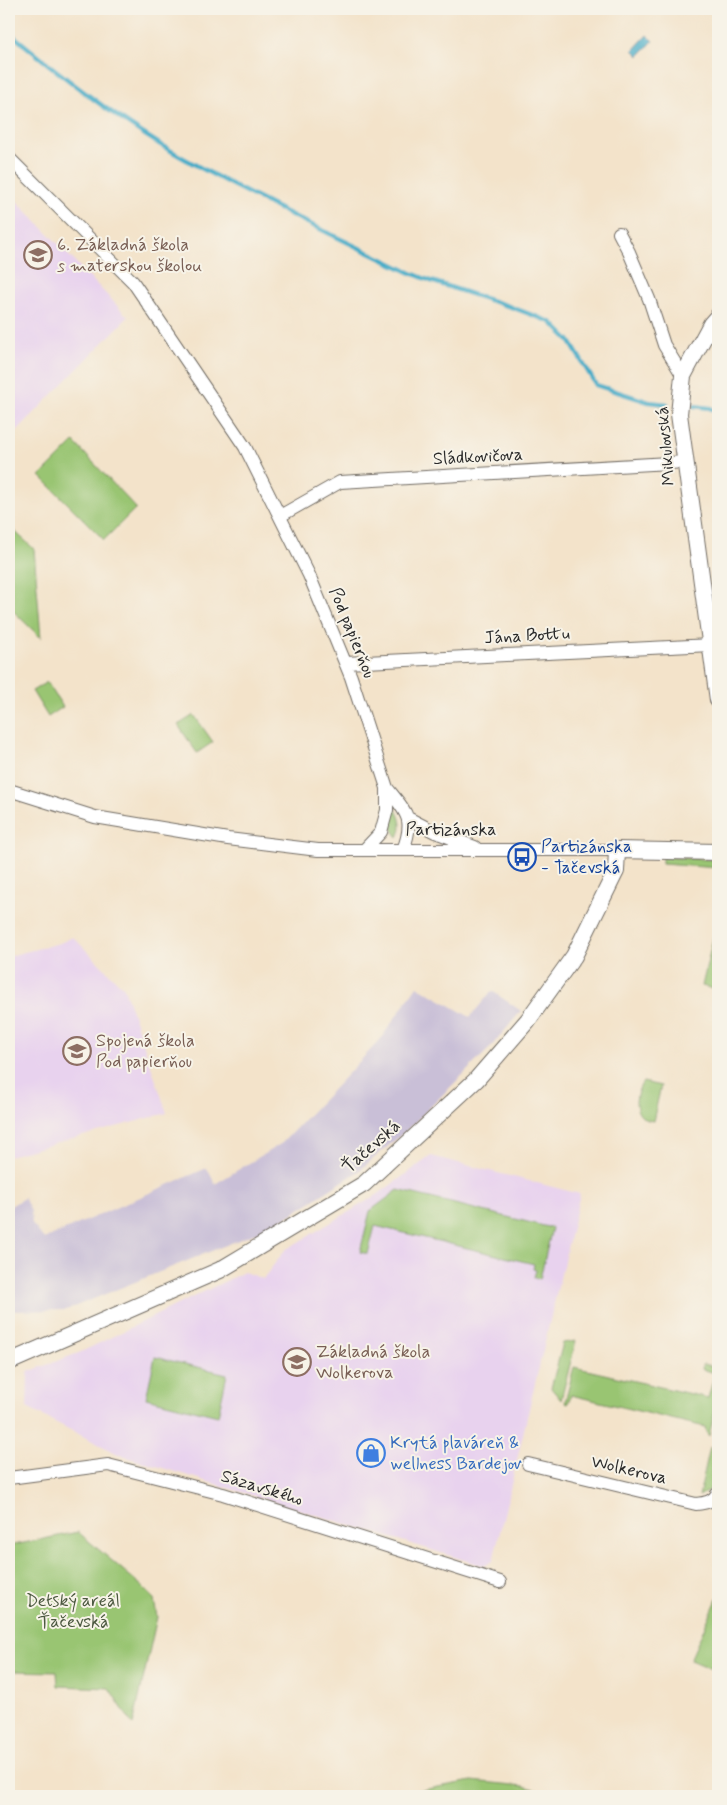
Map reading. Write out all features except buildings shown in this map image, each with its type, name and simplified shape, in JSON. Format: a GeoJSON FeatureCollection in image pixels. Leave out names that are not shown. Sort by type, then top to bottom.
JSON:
{"type":"FeatureCollection","features":[{"type":"Feature","properties":{"kind":"street","name":"Pod papierňou"},"geometry":{"type":"LineString","coordinates":[[9,158],[133,282],[245,447],[310,575],[346,663],[387,788],[387,810],[381,832],[364,850]]}},
{"type":"Feature","properties":{"kind":"street"},"geometry":{"type":"LineString","coordinates":[[619,233],[630,252],[649,299],[664,345],[683,376]]}},
{"type":"Feature","properties":{"kind":"street","name":"Mikulovská"},"geometry":{"type":"LineString","coordinates":[[718,316],[711,324],[683,376],[680,414],[718,700]]}},
{"type":"Feature","properties":{"kind":"street","name":"Sládkovičova"},"geometry":{"type":"LineString","coordinates":[[280,516],[340,482],[686,462]]}},
{"type":"Feature","properties":{"kind":"street","name":"Jána Bottu"},"geometry":{"type":"LineString","coordinates":[[346,663],[711,645]]}},
{"type":"Feature","properties":{"kind":"street"},"geometry":{"type":"LineString","coordinates":[[387,788],[408,818],[435,832],[484,851]]}},
{"type":"Feature","properties":{"kind":"street"},"geometry":{"type":"LineString","coordinates":[[9,790],[95,817],[156,828],[318,850],[364,850]]}},
{"type":"Feature","properties":{"kind":"street"},"geometry":{"type":"LineString","coordinates":[[403,850],[409,831],[408,818]]}},
{"type":"Feature","properties":{"kind":"street","name":"Partizánska"},"geometry":{"type":"LineString","coordinates":[[364,850],[718,852]]}},
{"type":"Feature","properties":{"kind":"street","name":"Ťačevská"},"geometry":{"type":"LineString","coordinates":[[9,1362],[220,1270],[364,1184],[476,1080],[528,1020],[574,956],[616,871],[617,850]]}},
{"type":"Feature","properties":{"kind":"street","name":"Wolkerova"},"geometry":{"type":"LineString","coordinates":[[528,1464],[691,1503],[706,1503],[713,1500],[718,1493]]}},
{"type":"Feature","properties":{"kind":"street","name":"Sázavského"},"geometry":{"type":"LineString","coordinates":[[9,1478],[108,1465],[223,1494],[500,1582]]}},
{"type":"Feature","properties":{"kind":"shaded area","name":"6. Základná škola s materskou školou"},"geometry":{"type":"Polygon","coordinates":[[[9,193],[128,317],[9,439],[9,193]]]}},
{"type":"Feature","properties":{"kind":"shaded area","name":"Spojená škola Pod papierňou"},"geometry":{"type":"Polygon","coordinates":[[[73,937],[124,988],[167,1113],[9,1156],[9,956],[60,943],[73,937]]]}},
{"type":"Feature","properties":{"kind":"shaded area"},"geometry":{"type":"Polygon","coordinates":[[[417,986],[470,1017],[492,991],[521,1011],[489,1049],[408,1129],[359,1171],[273,1226],[66,1310],[9,1311],[9,1207],[24,1198],[31,1211],[32,1224],[44,1239],[207,1168],[215,1184],[282,1143],[380,1040],[417,986]]]}},
{"type":"Feature","properties":{"kind":"shaded area","name":"Základná škola Wolkerova"},"geometry":{"type":"Polygon","coordinates":[[[431,1156],[580,1194],[493,1561],[484,1566],[120,1455],[27,1408],[28,1372],[81,1352],[244,1272],[263,1279],[285,1250],[377,1195],[431,1156]]]}},
{"type":"Feature","properties":{"kind":"green space"},"geometry":{"type":"Polygon","coordinates":[[[74,442],[136,508],[104,540],[40,476],[74,442]]]}},
{"type":"Feature","properties":{"kind":"green space"},"geometry":{"type":"Polygon","coordinates":[[[9,526],[34,549],[41,638],[9,607],[9,526]]]}},
{"type":"Feature","properties":{"kind":"green space"},"geometry":{"type":"Polygon","coordinates":[[[47,682],[63,707],[48,717],[32,691],[47,682]]]}},
{"type":"Feature","properties":{"kind":"green space"},"geometry":{"type":"Polygon","coordinates":[[[194,715],[213,742],[197,753],[178,725],[194,715]]]}},
{"type":"Feature","properties":{"kind":"green space"},"geometry":{"type":"Polygon","coordinates":[[[393,805],[400,821],[401,828],[398,837],[393,830],[391,822],[393,805]]]}},
{"type":"Feature","properties":{"kind":"green space"},"geometry":{"type":"Polygon","coordinates":[[[662,857],[718,860],[718,868],[662,864],[662,857]]]}},
{"type":"Feature","properties":{"kind":"green space"},"geometry":{"type":"Polygon","coordinates":[[[718,917],[718,990],[702,986],[718,917]]]}},
{"type":"Feature","properties":{"kind":"green space"},"geometry":{"type":"Polygon","coordinates":[[[643,1082],[661,1086],[653,1121],[641,1116],[636,1106],[637,1094],[643,1082]]]}},
{"type":"Feature","properties":{"kind":"green space"},"geometry":{"type":"Polygon","coordinates":[[[398,1190],[552,1228],[540,1279],[534,1277],[536,1270],[533,1269],[534,1264],[375,1226],[368,1254],[360,1252],[370,1211],[398,1190]]]}},
{"type":"Feature","properties":{"kind":"green space"},"geometry":{"type":"Polygon","coordinates":[[[576,1341],[561,1400],[551,1388],[563,1343],[576,1341]]]}},
{"type":"Feature","properties":{"kind":"green space"},"geometry":{"type":"Polygon","coordinates":[[[155,1357],[227,1374],[218,1416],[146,1398],[155,1357]]]}},
{"type":"Feature","properties":{"kind":"green space"},"geometry":{"type":"Polygon","coordinates":[[[703,1364],[718,1367],[718,1397],[709,1436],[705,1427],[571,1395],[568,1403],[565,1402],[574,1367],[708,1398],[715,1373],[702,1369],[703,1364]]]}},
{"type":"Feature","properties":{"kind":"green space"},"geometry":{"type":"Polygon","coordinates":[[[710,1447],[718,1461],[718,1473],[710,1489],[699,1496],[710,1447]]]}},
{"type":"Feature","properties":{"kind":"green space","name":"Detský areál Ťačevská"},"geometry":{"type":"Polygon","coordinates":[[[78,1532],[143,1587],[154,1599],[157,1617],[133,1725],[109,1688],[58,1686],[57,1672],[9,1671],[9,1546],[78,1532]]]}},
{"type":"Feature","properties":{"kind":"green space"},"geometry":{"type":"Polygon","coordinates":[[[718,1597],[718,1671],[716,1671],[690,1660],[718,1597]]]}},
{"type":"Feature","properties":{"kind":"green space"},"geometry":{"type":"Polygon","coordinates":[[[472,1781],[524,1786],[556,1796],[400,1796],[399,1794],[472,1781]]]}},
{"type":"Feature","properties":{"kind":"water"},"geometry":{"type":"Polygon","coordinates":[[[647,35],[653,41],[639,56],[633,50],[647,35]]]}},
{"type":"Feature","properties":{"kind":"waterway"},"geometry":{"type":"LineString","coordinates":[[9,32],[102,105],[191,163],[284,212],[411,273],[551,322],[569,340],[596,385],[649,402],[667,404]]}},
{"type":"Feature","properties":{"kind":"waterway"},"geometry":{"type":"LineString","coordinates":[[694,406],[710,408],[718,413]]}},
{"type":"Feature","properties":{"kind":"place","name":"6. Základná škola s materskou školou"},"geometry":{"type":"Point","coordinates":[38,255]}},
{"type":"Feature","properties":{"kind":"place","name":"Partizánska - Tačevská"},"geometry":{"type":"Point","coordinates":[522,857]}},
{"type":"Feature","properties":{"kind":"place","name":"Spojená škola Pod papierňou"},"geometry":{"type":"Point","coordinates":[77,1051]}},
{"type":"Feature","properties":{"kind":"place","name":"Základná škola Wolkerova"},"geometry":{"type":"Point","coordinates":[297,1362]}},
{"type":"Feature","properties":{"kind":"place","name":"Krytá plaváreň & wellness Bardejov"},"geometry":{"type":"Point","coordinates":[371,1453]}}]}
